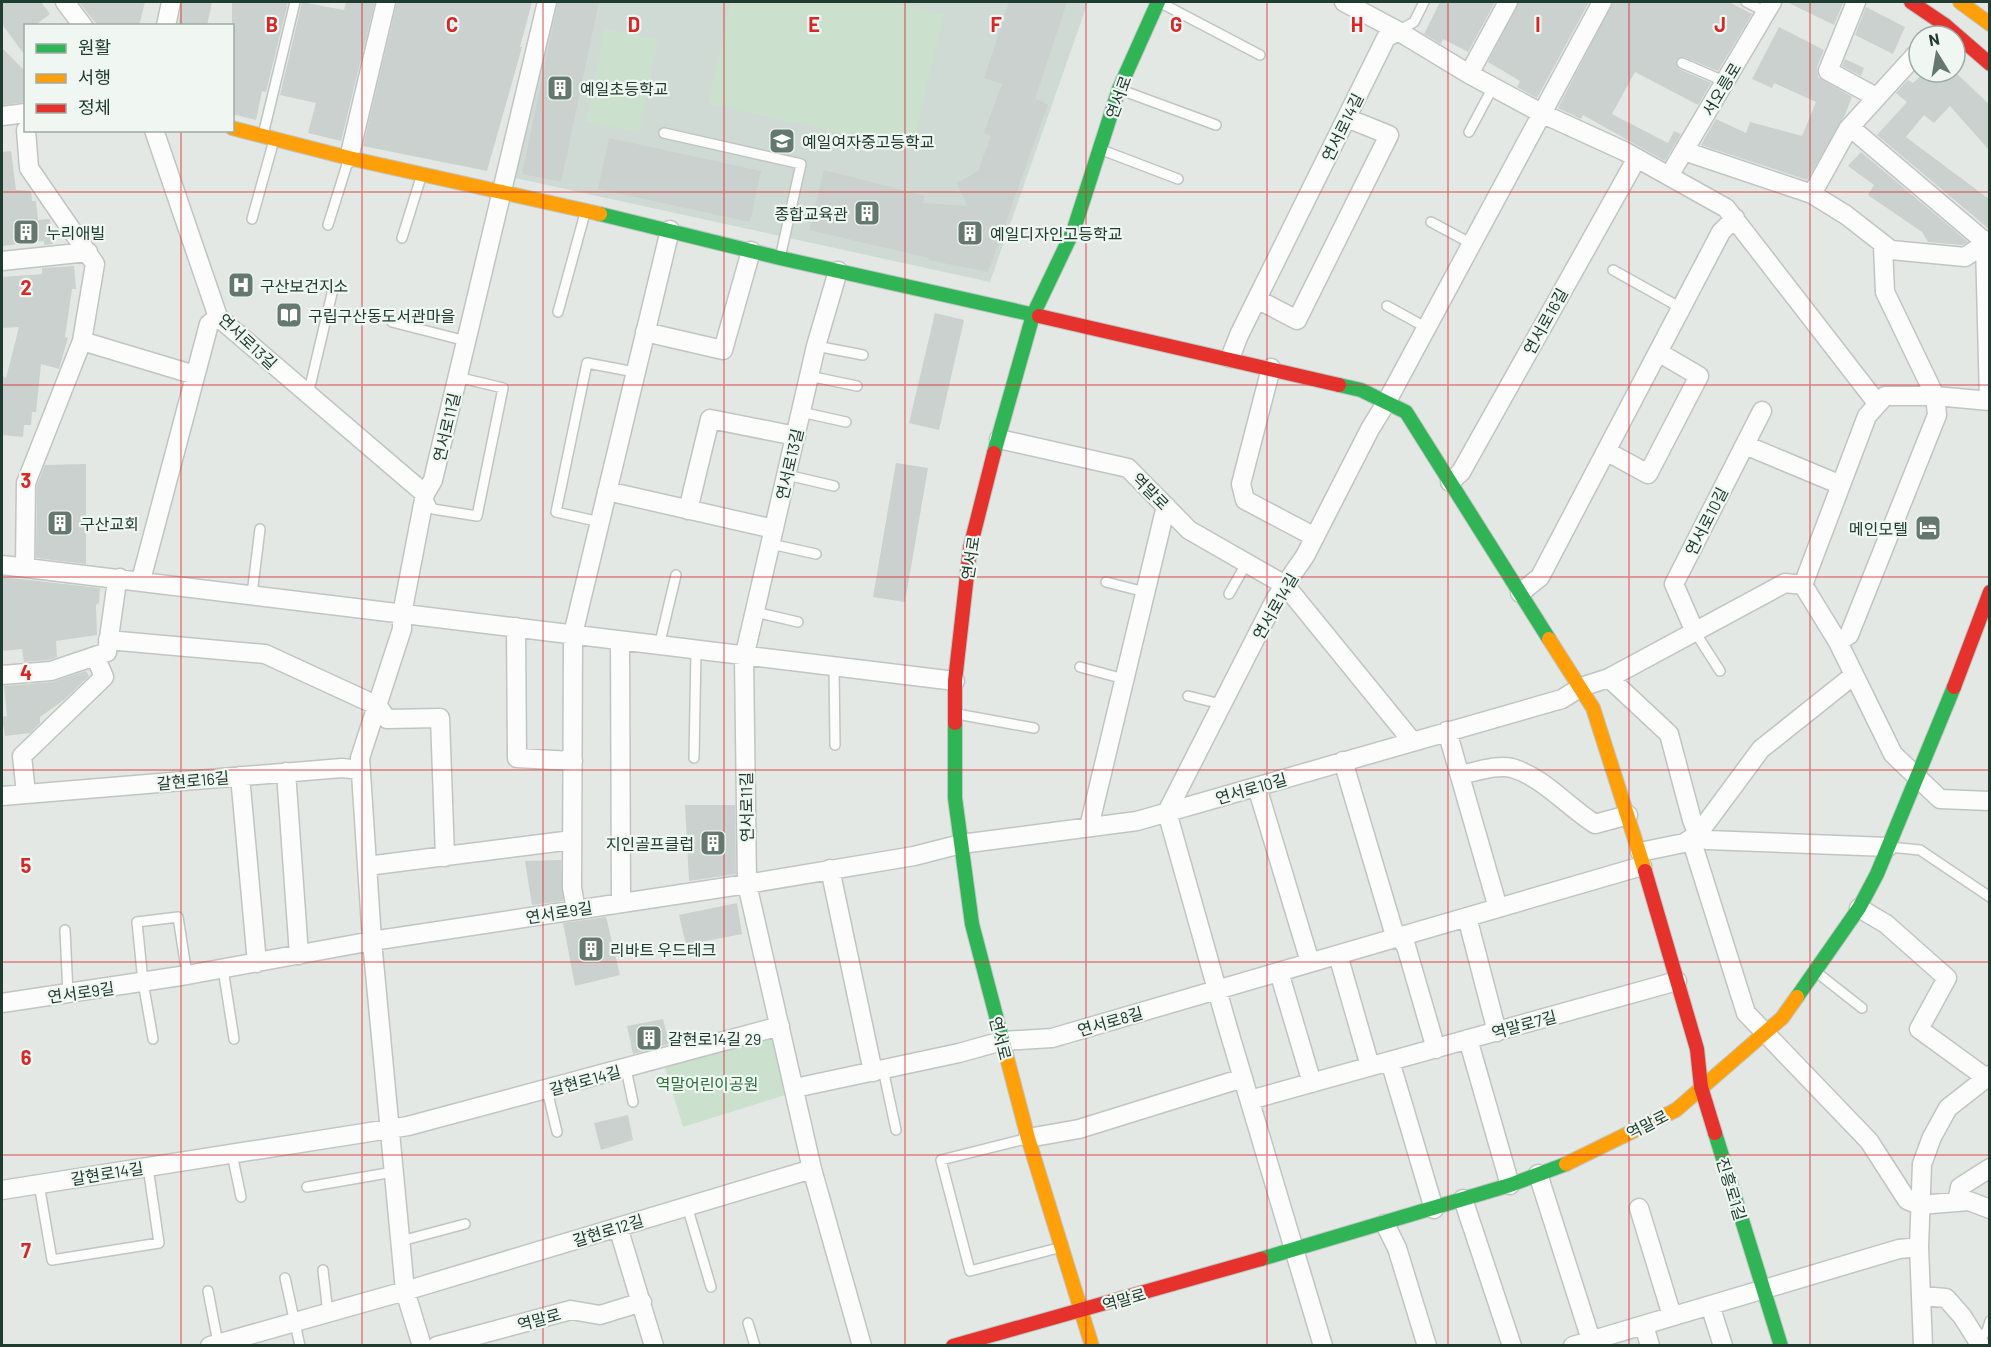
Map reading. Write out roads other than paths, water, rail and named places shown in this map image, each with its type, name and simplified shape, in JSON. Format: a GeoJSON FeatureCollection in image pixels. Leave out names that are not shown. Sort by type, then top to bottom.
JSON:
{"type":"FeatureCollection","features":[{"type":"Feature","properties":{"kind":"street"},"geometry":{"type":"LineString","coordinates":[[65,2],[82,24]]}},
{"type":"Feature","properties":{"kind":"street"},"geometry":{"type":"LineString","coordinates":[[166,24],[171,2]]}},
{"type":"Feature","properties":{"kind":"street"},"geometry":{"type":"LineString","coordinates":[[349,158],[386,2]]}},
{"type":"Feature","properties":{"kind":"street"},"geometry":{"type":"LineString","coordinates":[[457,376],[547,2]]}},
{"type":"Feature","properties":{"kind":"street","name":"연서로"},"geometry":{"type":"LineString","coordinates":[[1092,1346],[1028,1138],[972,924],[955,798],[955,681],[970,548],[1033,315],[1074,229],[1119,89],[1158,2]]}},
{"type":"Feature","properties":{"kind":"street"},"geometry":{"type":"LineString","coordinates":[[1344,2],[1543,114],[1637,158],[1726,208],[1877,403]]}},
{"type":"Feature","properties":{"kind":"street"},"geometry":{"type":"LineString","coordinates":[[1469,74],[1508,2]]}},
{"type":"Feature","properties":{"kind":"street"},"geometry":{"type":"LineString","coordinates":[[1386,403],[1602,2]]}},
{"type":"Feature","properties":{"kind":"street"},"geometry":{"type":"LineString","coordinates":[[1856,2],[1828,71],[1876,97]]}},
{"type":"Feature","properties":{"kind":"street"},"geometry":{"type":"LineString","coordinates":[[1911,2],[1932,24]]}},
{"type":"Feature","properties":{"kind":"street"},"geometry":{"type":"LineString","coordinates":[[1960,2],[1989,24]]}},
{"type":"Feature","properties":{"kind":"street","name":"서오릉로"},"geometry":{"type":"LineString","coordinates":[[1669,176],[1769,7]]}},
{"type":"Feature","properties":{"kind":"street","name":"연서로14길"},"geometry":{"type":"LineString","coordinates":[[1230,358],[1386,38],[1398,31]]}},
{"type":"Feature","properties":{"kind":"street"},"geometry":{"type":"LineString","coordinates":[[1967,49],[1989,64]]}},
{"type":"Feature","properties":{"kind":"street"},"geometry":{"type":"LineString","coordinates":[[1812,194],[1842,133],[1907,64]]}},
{"type":"Feature","properties":{"kind":"street"},"geometry":{"type":"LineString","coordinates":[[2,116],[24,121]]}},
{"type":"Feature","properties":{"kind":"street"},"geometry":{"type":"LineString","coordinates":[[1257,299],[1297,320],[1389,135],[1347,118]]}},
{"type":"Feature","properties":{"kind":"street"},"geometry":{"type":"LineString","coordinates":[[234,128],[349,158],[670,230],[780,258],[1230,358],[1361,390],[1406,412],[1593,708],[1628,815],[1697,1049],[1701,1087]]}},
{"type":"Feature","properties":{"kind":"street"},"geometry":{"type":"LineString","coordinates":[[26,132],[29,168],[95,264],[82,341],[26,483],[26,567]]}},
{"type":"Feature","properties":{"kind":"street","name":"연서로13길"},"geometry":{"type":"LineString","coordinates":[[155,132],[218,318],[424,494]]}},
{"type":"Feature","properties":{"kind":"street"},"geometry":{"type":"LineString","coordinates":[[1842,133],[1988,243]]}},
{"type":"Feature","properties":{"kind":"street"},"geometry":{"type":"LineString","coordinates":[[1684,151],[1812,194],[1846,215],[1891,250],[1965,257],[1988,243]]}},
{"type":"Feature","properties":{"kind":"street","name":"연서로16길"},"geometry":{"type":"LineString","coordinates":[[1450,482],[1461,472],[1637,158]]}},
{"type":"Feature","properties":{"kind":"street"},"geometry":{"type":"LineString","coordinates":[[1520,593],[1540,578],[1721,232],[1735,218]]}},
{"type":"Feature","properties":{"kind":"street"},"geometry":{"type":"LineString","coordinates":[[576,910],[572,888],[573,634],[670,230]]}},
{"type":"Feature","properties":{"kind":"street"},"geometry":{"type":"LineString","coordinates":[[1988,243],[1989,401],[1935,396],[1886,396],[1877,403],[1867,416],[1803,585],[1838,642],[1893,754],[1940,800],[1989,801]]}},
{"type":"Feature","properties":{"kind":"street"},"geometry":{"type":"LineString","coordinates":[[1838,642],[1849,635],[1937,415],[1935,396],[1886,292],[1883,246]]}},
{"type":"Feature","properties":{"kind":"street"},"geometry":{"type":"LineString","coordinates":[[645,332],[723,351],[751,251]]}},
{"type":"Feature","properties":{"kind":"street"},"geometry":{"type":"LineString","coordinates":[[2,261],[88,252]]}},
{"type":"Feature","properties":{"kind":"street","name":"연서로13길"},"geometry":{"type":"LineString","coordinates":[[744,658],[816,346],[838,271]]}},
{"type":"Feature","properties":{"kind":"street"},"geometry":{"type":"LineString","coordinates":[[141,580],[208,324],[218,318]]}},
{"type":"Feature","properties":{"kind":"street"},"geometry":{"type":"LineString","coordinates":[[82,341],[195,375]]}},
{"type":"Feature","properties":{"kind":"street"},"geometry":{"type":"LineString","coordinates":[[1606,451],[1648,474],[1699,376],[1658,352]]}},
{"type":"Feature","properties":{"kind":"street"},"geometry":{"type":"LineString","coordinates":[[1271,368],[1241,484],[1245,500],[1315,537]]}},
{"type":"Feature","properties":{"kind":"street","name":"연서로11길"},"geometry":{"type":"LineString","coordinates":[[367,866],[360,758],[402,629],[402,614],[424,494],[433,480],[457,376]]}},
{"type":"Feature","properties":{"kind":"street","name":"연서로14길"},"geometry":{"type":"LineString","coordinates":[[1167,812],[1221,704],[1285,585],[1315,537],[1370,429],[1386,403]]}},
{"type":"Feature","properties":{"kind":"street","name":"연서로10길"},"geometry":{"type":"LineString","coordinates":[[1695,632],[1674,584],[1762,411]]}},
{"type":"Feature","properties":{"kind":"street"},"geometry":{"type":"LineString","coordinates":[[688,510],[710,419],[796,436]]}},
{"type":"Feature","properties":{"kind":"street","name":"역말로"},"geometry":{"type":"LineString","coordinates":[[999,439],[1128,468],[1189,530],[1285,585]]}},
{"type":"Feature","properties":{"kind":"street"},"geometry":{"type":"LineString","coordinates":[[1745,445],[1841,485]]}},
{"type":"Feature","properties":{"kind":"street"},"geometry":{"type":"LineString","coordinates":[[607,491],[688,510],[772,537]]}},
{"type":"Feature","properties":{"kind":"street"},"geometry":{"type":"LineString","coordinates":[[1089,827],[1166,506]]}},
{"type":"Feature","properties":{"kind":"street"},"geometry":{"type":"LineString","coordinates":[[2,565],[573,634],[744,658],[955,681]]}},
{"type":"Feature","properties":{"kind":"street"},"geometry":{"type":"LineString","coordinates":[[2,675],[51,671],[107,652],[116,588],[120,578]]}},
{"type":"Feature","properties":{"kind":"street","name":"연서로10길"},"geometry":{"type":"LineString","coordinates":[[962,844],[1137,820],[1562,699],[1581,687],[1609,678],[1785,583],[1803,585]]}},
{"type":"Feature","properties":{"kind":"street"},"geometry":{"type":"LineString","coordinates":[[1285,585],[1412,741]]}},
{"type":"Feature","properties":{"kind":"street","name":"역말로"},"geometry":{"type":"LineString","coordinates":[[953,1346],[1385,1224],[1510,1185],[1578,1159],[1676,1110],[1782,1018],[1859,908],[1888,847],[1942,720],[1989,593]]}},
{"type":"Feature","properties":{"kind":"street"},"geometry":{"type":"LineString","coordinates":[[516,627],[517,758],[573,760]]}},
{"type":"Feature","properties":{"kind":"street"},"geometry":{"type":"LineString","coordinates":[[108,640],[265,654],[378,706],[387,719],[440,718],[445,857]]}},
{"type":"Feature","properties":{"kind":"street"},"geometry":{"type":"LineString","coordinates":[[620,640],[621,903]]}},
{"type":"Feature","properties":{"kind":"street"},"geometry":{"type":"LineString","coordinates":[[26,793],[22,756],[104,677],[95,656]]}},
{"type":"Feature","properties":{"kind":"street","name":"연서로11길"},"geometry":{"type":"LineString","coordinates":[[744,658],[747,884]]}},
{"type":"Feature","properties":{"kind":"street"},"geometry":{"type":"LineString","coordinates":[[1854,675],[1761,749],[1698,834],[1693,845],[1723,948],[1746,1012],[1869,1141],[1907,1200],[1919,1205],[1969,1202],[1989,1209]]}},
{"type":"Feature","properties":{"kind":"street"},"geometry":{"type":"LineString","coordinates":[[1609,678],[1669,734],[1698,834],[1707,840],[1888,847]]}},
{"type":"Feature","properties":{"kind":"street"},"geometry":{"type":"LineString","coordinates":[[1447,731],[1498,908]]}},
{"type":"Feature","properties":{"kind":"street"},"geometry":{"type":"LineString","coordinates":[[1342,761],[1393,929],[1406,946],[1436,1049]]}},
{"type":"Feature","properties":{"kind":"street","name":"갈현로16길"},"geometry":{"type":"LineString","coordinates":[[2,796],[286,772],[342,768],[361,770]]}},
{"type":"Feature","properties":{"kind":"street"},"geometry":{"type":"LineString","coordinates":[[1460,776],[1492,768],[1512,768],[1541,784],[1573,810],[1595,824],[1628,815]]}},
{"type":"Feature","properties":{"kind":"street"},"geometry":{"type":"LineString","coordinates":[[286,772],[299,955]]}},
{"type":"Feature","properties":{"kind":"street"},"geometry":{"type":"LineString","coordinates":[[240,776],[257,963]]}},
{"type":"Feature","properties":{"kind":"street"},"geometry":{"type":"LineString","coordinates":[[1257,787],[1310,962]]}},
{"type":"Feature","properties":{"kind":"street"},"geometry":{"type":"LineString","coordinates":[[1167,812],[1217,990],[1323,1346]]}},
{"type":"Feature","properties":{"kind":"street"},"geometry":{"type":"LineString","coordinates":[[1641,859],[1684,843],[1698,834]]}},
{"type":"Feature","properties":{"kind":"street"},"geometry":{"type":"LineString","coordinates":[[422,1346],[405,1291],[388,1130],[367,866],[572,840]]}},
{"type":"Feature","properties":{"kind":"street","name":"연서로9길"},"geometry":{"type":"LineString","coordinates":[[2,1003],[223,969],[372,941],[747,884],[914,856],[962,844]]}},
{"type":"Feature","properties":{"kind":"street","name":"연서로8길"},"geometry":{"type":"LineString","coordinates":[[795,1089],[1002,1041],[1052,1038],[1498,908],[1641,859]]}},
{"type":"Feature","properties":{"kind":"street"},"geometry":{"type":"LineString","coordinates":[[830,869],[878,1071]]}},
{"type":"Feature","properties":{"kind":"street"},"geometry":{"type":"LineString","coordinates":[[747,884],[812,1169],[862,1346]]}},
{"type":"Feature","properties":{"kind":"street"},"geometry":{"type":"LineString","coordinates":[[1859,908],[1886,924],[1947,978],[1919,1029],[1987,1076],[1948,1108],[1932,1137],[1922,1164],[1919,1247],[1923,1346]]}},
{"type":"Feature","properties":{"kind":"street"},"geometry":{"type":"LineString","coordinates":[[1467,917],[1497,1032]]}},
{"type":"Feature","properties":{"kind":"street"},"geometry":{"type":"LineString","coordinates":[[1250,1100],[1370,1066],[1338,955]]}},
{"type":"Feature","properties":{"kind":"street"},"geometry":{"type":"LineString","coordinates":[[1279,972],[1312,1083]]}},
{"type":"Feature","properties":{"kind":"street","name":"역말로7길"},"geometry":{"type":"LineString","coordinates":[[1370,1066],[1677,981]]}},
{"type":"Feature","properties":{"kind":"street","name":"갈현로14길"},"geometry":{"type":"LineString","coordinates":[[2,1190],[388,1130],[547,1090],[780,1026]]}},
{"type":"Feature","properties":{"kind":"street"},"geometry":{"type":"LineString","coordinates":[[1468,1039],[1510,1185]]}},
{"type":"Feature","properties":{"kind":"street"},"geometry":{"type":"LineString","coordinates":[[1390,1061],[1434,1209]]}},
{"type":"Feature","properties":{"kind":"street"},"geometry":{"type":"LineString","coordinates":[[1028,1138],[1079,1129],[1243,1078]]}},
{"type":"Feature","properties":{"kind":"street","name":"진흥로1길"},"geometry":{"type":"LineString","coordinates":[[1701,1087],[1781,1346]]}},
{"type":"Feature","properties":{"kind":"street"},"geometry":{"type":"LineString","coordinates":[[1957,1202],[1960,1187],[1989,1168]]}},
{"type":"Feature","properties":{"kind":"street","name":"갈현로12길"},"geometry":{"type":"LineString","coordinates":[[214,1344],[247,1341],[293,1323],[812,1169]]}},
{"type":"Feature","properties":{"kind":"street"},"geometry":{"type":"LineString","coordinates":[[1538,1174],[1582,1343],[1764,1291],[1899,1249],[1919,1247]]}},
{"type":"Feature","properties":{"kind":"street"},"geometry":{"type":"LineString","coordinates":[[1463,1199],[1512,1346]]}},
{"type":"Feature","properties":{"kind":"street"},"geometry":{"type":"LineString","coordinates":[[1640,1208],[1672,1316]]}},
{"type":"Feature","properties":{"kind":"street"},"geometry":{"type":"LineString","coordinates":[[1385,1224],[1397,1248],[1427,1346]]}},
{"type":"Feature","properties":{"kind":"street"},"geometry":{"type":"LineString","coordinates":[[618,1227],[642,1302],[651,1344]]}},
{"type":"Feature","properties":{"kind":"street"},"geometry":{"type":"LineString","coordinates":[[1921,1296],[1946,1298],[1983,1341]]}},
{"type":"Feature","properties":{"kind":"street","name":"역말로"},"geometry":{"type":"LineString","coordinates":[[436,1346],[572,1310],[600,1315],[642,1302]]}},
{"type":"Feature","properties":{"kind":"street"},"geometry":{"type":"LineString","coordinates":[[1710,1305],[1723,1346]]}},
{"type":"Feature","properties":{"kind":"street"},"geometry":{"type":"LineString","coordinates":[[1644,1325],[1650,1346]]}},
{"type":"Feature","properties":{"kind":"lane"},"geometry":{"type":"LineString","coordinates":[[252,219],[269,137],[281,56],[295,2]]}},
{"type":"Feature","properties":{"kind":"lane"},"geometry":{"type":"LineString","coordinates":[[1158,2],[1260,55]]}},
{"type":"Feature","properties":{"kind":"lane"},"geometry":{"type":"LineString","coordinates":[[1398,31],[1414,22],[1424,2]]}},
{"type":"Feature","properties":{"kind":"lane"},"geometry":{"type":"LineString","coordinates":[[1746,2],[1769,7]]}},
{"type":"Feature","properties":{"kind":"lane"},"geometry":{"type":"LineString","coordinates":[[1682,63],[1726,82]]}},
{"type":"Feature","properties":{"kind":"lane"},"geometry":{"type":"LineString","coordinates":[[1469,132],[1493,87]]}},
{"type":"Feature","properties":{"kind":"lane"},"geometry":{"type":"LineString","coordinates":[[1119,89],[1216,125]]}},
{"type":"Feature","properties":{"kind":"lane"},"geometry":{"type":"LineString","coordinates":[[664,133],[801,164],[780,258]]}},
{"type":"Feature","properties":{"kind":"lane"},"geometry":{"type":"LineString","coordinates":[[1100,150],[1178,179]]}},
{"type":"Feature","properties":{"kind":"lane"},"geometry":{"type":"LineString","coordinates":[[328,225],[349,158]]}},
{"type":"Feature","properties":{"kind":"lane"},"geometry":{"type":"LineString","coordinates":[[402,238],[422,174]]}},
{"type":"Feature","properties":{"kind":"lane"},"geometry":{"type":"LineString","coordinates":[[558,312],[585,212]]}},
{"type":"Feature","properties":{"kind":"lane"},"geometry":{"type":"LineString","coordinates":[[1431,222],[1472,244]]}},
{"type":"Feature","properties":{"kind":"lane"},"geometry":{"type":"LineString","coordinates":[[1613,270],[1681,308]]}},
{"type":"Feature","properties":{"kind":"lane"},"geometry":{"type":"LineString","coordinates":[[308,395],[333,289]]}},
{"type":"Feature","properties":{"kind":"lane"},"geometry":{"type":"LineString","coordinates":[[1388,306],[1427,328]]}},
{"type":"Feature","properties":{"kind":"lane"},"geometry":{"type":"LineString","coordinates":[[392,322],[466,341]]}},
{"type":"Feature","properties":{"kind":"lane"},"geometry":{"type":"LineString","coordinates":[[816,346],[863,355]]}},
{"type":"Feature","properties":{"kind":"lane"},"geometry":{"type":"LineString","coordinates":[[600,522],[556,512],[587,363],[635,372]]}},
{"type":"Feature","properties":{"kind":"lane","name":"연서로11길"},"geometry":{"type":"LineString","coordinates":[[424,494],[434,509],[477,516],[503,388],[457,376]]}},
{"type":"Feature","properties":{"kind":"lane"},"geometry":{"type":"LineString","coordinates":[[809,376],[857,387]]}},
{"type":"Feature","properties":{"kind":"lane"},"geometry":{"type":"LineString","coordinates":[[801,412],[846,422]]}},
{"type":"Feature","properties":{"kind":"lane"},"geometry":{"type":"LineString","coordinates":[[787,475],[834,486]]}},
{"type":"Feature","properties":{"kind":"lane"},"geometry":{"type":"LineString","coordinates":[[252,594],[260,529]]}},
{"type":"Feature","properties":{"kind":"lane"},"geometry":{"type":"LineString","coordinates":[[772,537],[816,554]]}},
{"type":"Feature","properties":{"kind":"lane"},"geometry":{"type":"LineString","coordinates":[[1229,594],[1246,564]]}},
{"type":"Feature","properties":{"kind":"lane"},"geometry":{"type":"LineString","coordinates":[[659,646],[676,575]]}},
{"type":"Feature","properties":{"kind":"lane"},"geometry":{"type":"LineString","coordinates":[[1106,582],[1145,592]]}},
{"type":"Feature","properties":{"kind":"lane"},"geometry":{"type":"LineString","coordinates":[[755,612],[798,622]]}},
{"type":"Feature","properties":{"kind":"lane"},"geometry":{"type":"LineString","coordinates":[[1695,632],[1720,671]]}},
{"type":"Feature","properties":{"kind":"lane"},"geometry":{"type":"LineString","coordinates":[[694,758],[696,651]]}},
{"type":"Feature","properties":{"kind":"lane"},"geometry":{"type":"LineString","coordinates":[[1080,667],[1124,679]]}},
{"type":"Feature","properties":{"kind":"lane"},"geometry":{"type":"LineString","coordinates":[[834,668],[835,745]]}},
{"type":"Feature","properties":{"kind":"lane"},"geometry":{"type":"LineString","coordinates":[[1188,696],[1221,704]]}},
{"type":"Feature","properties":{"kind":"lane"},"geometry":{"type":"LineString","coordinates":[[955,714],[1034,728]]}},
{"type":"Feature","properties":{"kind":"lane"},"geometry":{"type":"LineString","coordinates":[[1888,847],[1920,849],[1989,897]]}},
{"type":"Feature","properties":{"kind":"lane"},"geometry":{"type":"LineString","coordinates":[[153,1039],[142,982],[137,922],[178,917],[187,975]]}},
{"type":"Feature","properties":{"kind":"lane"},"geometry":{"type":"LineString","coordinates":[[65,930],[68,993]]}},
{"type":"Feature","properties":{"kind":"lane"},"geometry":{"type":"LineString","coordinates":[[223,969],[234,1039]]}},
{"type":"Feature","properties":{"kind":"lane"},"geometry":{"type":"LineString","coordinates":[[1815,971],[1862,1008]]}},
{"type":"Feature","properties":{"kind":"lane"},"geometry":{"type":"LineString","coordinates":[[626,1069],[633,1102]]}},
{"type":"Feature","properties":{"kind":"lane"},"geometry":{"type":"LineString","coordinates":[[878,1071],[896,1130]]}},
{"type":"Feature","properties":{"kind":"lane"},"geometry":{"type":"LineString","coordinates":[[547,1090],[557,1131]]}},
{"type":"Feature","properties":{"kind":"lane"},"geometry":{"type":"LineString","coordinates":[[1028,1138],[941,1160],[970,1271],[1062,1247]]}},
{"type":"Feature","properties":{"kind":"lane"},"geometry":{"type":"LineString","coordinates":[[232,1155],[241,1197]]}},
{"type":"Feature","properties":{"kind":"lane"},"geometry":{"type":"LineString","coordinates":[[39,1184],[52,1260],[159,1243],[148,1167]]}},
{"type":"Feature","properties":{"kind":"lane"},"geometry":{"type":"LineString","coordinates":[[307,1187],[393,1172]]}},
{"type":"Feature","properties":{"kind":"lane"},"geometry":{"type":"LineString","coordinates":[[687,1206],[711,1287]]}},
{"type":"Feature","properties":{"kind":"lane"},"geometry":{"type":"LineString","coordinates":[[401,1241],[465,1224]]}},
{"type":"Feature","properties":{"kind":"lane"},"geometry":{"type":"LineString","coordinates":[[323,1270],[328,1314]]}},
{"type":"Feature","properties":{"kind":"lane"},"geometry":{"type":"LineString","coordinates":[[285,1278],[293,1323],[300,1346]]}},
{"type":"Feature","properties":{"kind":"lane"},"geometry":{"type":"LineString","coordinates":[[208,1291],[214,1344]]}},
{"type":"Feature","properties":{"kind":"lane"},"geometry":{"type":"LineString","coordinates":[[1983,1341],[1989,1321]]}},
{"type":"Feature","properties":{"kind":"lane"},"geometry":{"type":"LineString","coordinates":[[748,1323],[755,1346]]}},
{"type":"Feature","properties":{"kind":"place","name":"예일초등학교"},"geometry":{"type":"Point","coordinates":[560,88]}},
{"type":"Feature","properties":{"kind":"place","name":"예일여자중고등학교"},"geometry":{"type":"Point","coordinates":[782,141]}},
{"type":"Feature","properties":{"kind":"place","name":"종합교육관"},"geometry":{"type":"Point","coordinates":[867,213]}},
{"type":"Feature","properties":{"kind":"place","name":"누리애빌"},"geometry":{"type":"Point","coordinates":[26,232]}},
{"type":"Feature","properties":{"kind":"place","name":"예일디자인고등학교"},"geometry":{"type":"Point","coordinates":[970,233]}},
{"type":"Feature","properties":{"kind":"place","name":"구산보건지소"},"geometry":{"type":"Point","coordinates":[241,285]}},
{"type":"Feature","properties":{"kind":"place","name":"구립구산동도서관마을"},"geometry":{"type":"Point","coordinates":[289,315]}},
{"type":"Feature","properties":{"kind":"place","name":"구산교회"},"geometry":{"type":"Point","coordinates":[60,523]}},
{"type":"Feature","properties":{"kind":"place","name":"메인모텔"},"geometry":{"type":"Point","coordinates":[1928,528]}},
{"type":"Feature","properties":{"kind":"place","name":"지인골프클럽"},"geometry":{"type":"Point","coordinates":[713,843]}},
{"type":"Feature","properties":{"kind":"place","name":"리바트 우드테크"},"geometry":{"type":"Point","coordinates":[591,949]}},
{"type":"Feature","properties":{"kind":"place","name":"갈현로14길 29"},"geometry":{"type":"Point","coordinates":[649,1038]}},
{"type":"Feature","properties":{"kind":"park label","name":"역말어린이공원"},"geometry":{"type":"Point","coordinates":[707,1083]}}]}
